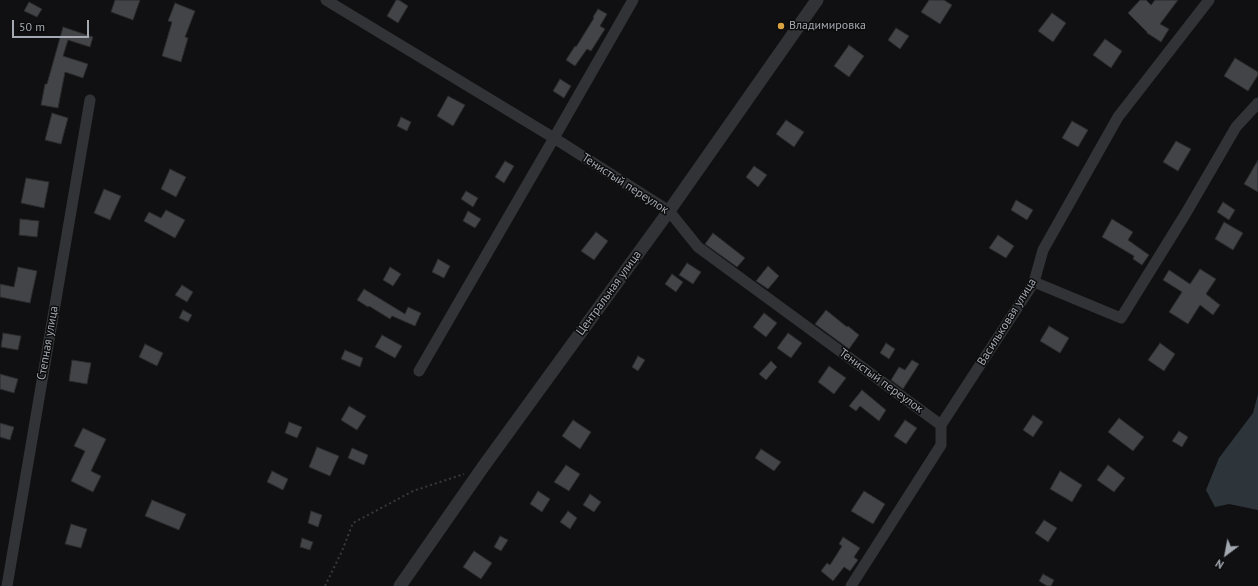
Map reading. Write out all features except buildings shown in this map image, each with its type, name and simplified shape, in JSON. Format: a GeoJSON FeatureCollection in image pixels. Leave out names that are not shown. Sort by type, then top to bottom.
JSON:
{"type":"FeatureCollection","features":[{"type":"Feature","properties":{"kind":"street","name":"Тенистый переулок"},"geometry":{"type":"LineString","coordinates":[[326,0],[554,138],[670,211],[698,247],[941,425]]}},
{"type":"Feature","properties":{"kind":"street"},"geometry":{"type":"LineString","coordinates":[[419,371],[633,0]]}},
{"type":"Feature","properties":{"kind":"street","name":"Центральная улица"},"geometry":{"type":"LineString","coordinates":[[400,586],[483,467],[670,211],[817,0]]}},
{"type":"Feature","properties":{"kind":"street","name":"Васильковая улица"},"geometry":{"type":"LineString","coordinates":[[941,425],[1034,282],[1043,250],[1118,117],[1210,0]]}},
{"type":"Feature","properties":{"kind":"street","name":"Степная улица"},"geometry":{"type":"LineString","coordinates":[[7,586],[90,100]]}},
{"type":"Feature","properties":{"kind":"street"},"geometry":{"type":"LineString","coordinates":[[1034,282],[1122,318],[1186,213],[1236,126],[1258,103]]}},
{"type":"Feature","properties":{"kind":"street"},"geometry":{"type":"LineString","coordinates":[[850,586],[941,445],[941,425]]}},
{"type":"Feature","properties":{"kind":"path"},"geometry":{"type":"LineString","coordinates":[[325,586],[342,551],[353,523],[413,491],[483,467]]}},
{"type":"Feature","properties":{"kind":"shaded area"},"geometry":{"type":"Polygon","coordinates":[[[1258,394],[1258,510],[1229,504],[1215,507],[1206,490],[1219,458],[1253,413],[1258,394]]]}},
{"type":"Feature","properties":{"kind":"place","name":"Владимировка"},"geometry":{"type":"Point","coordinates":[781,26]}}]}
